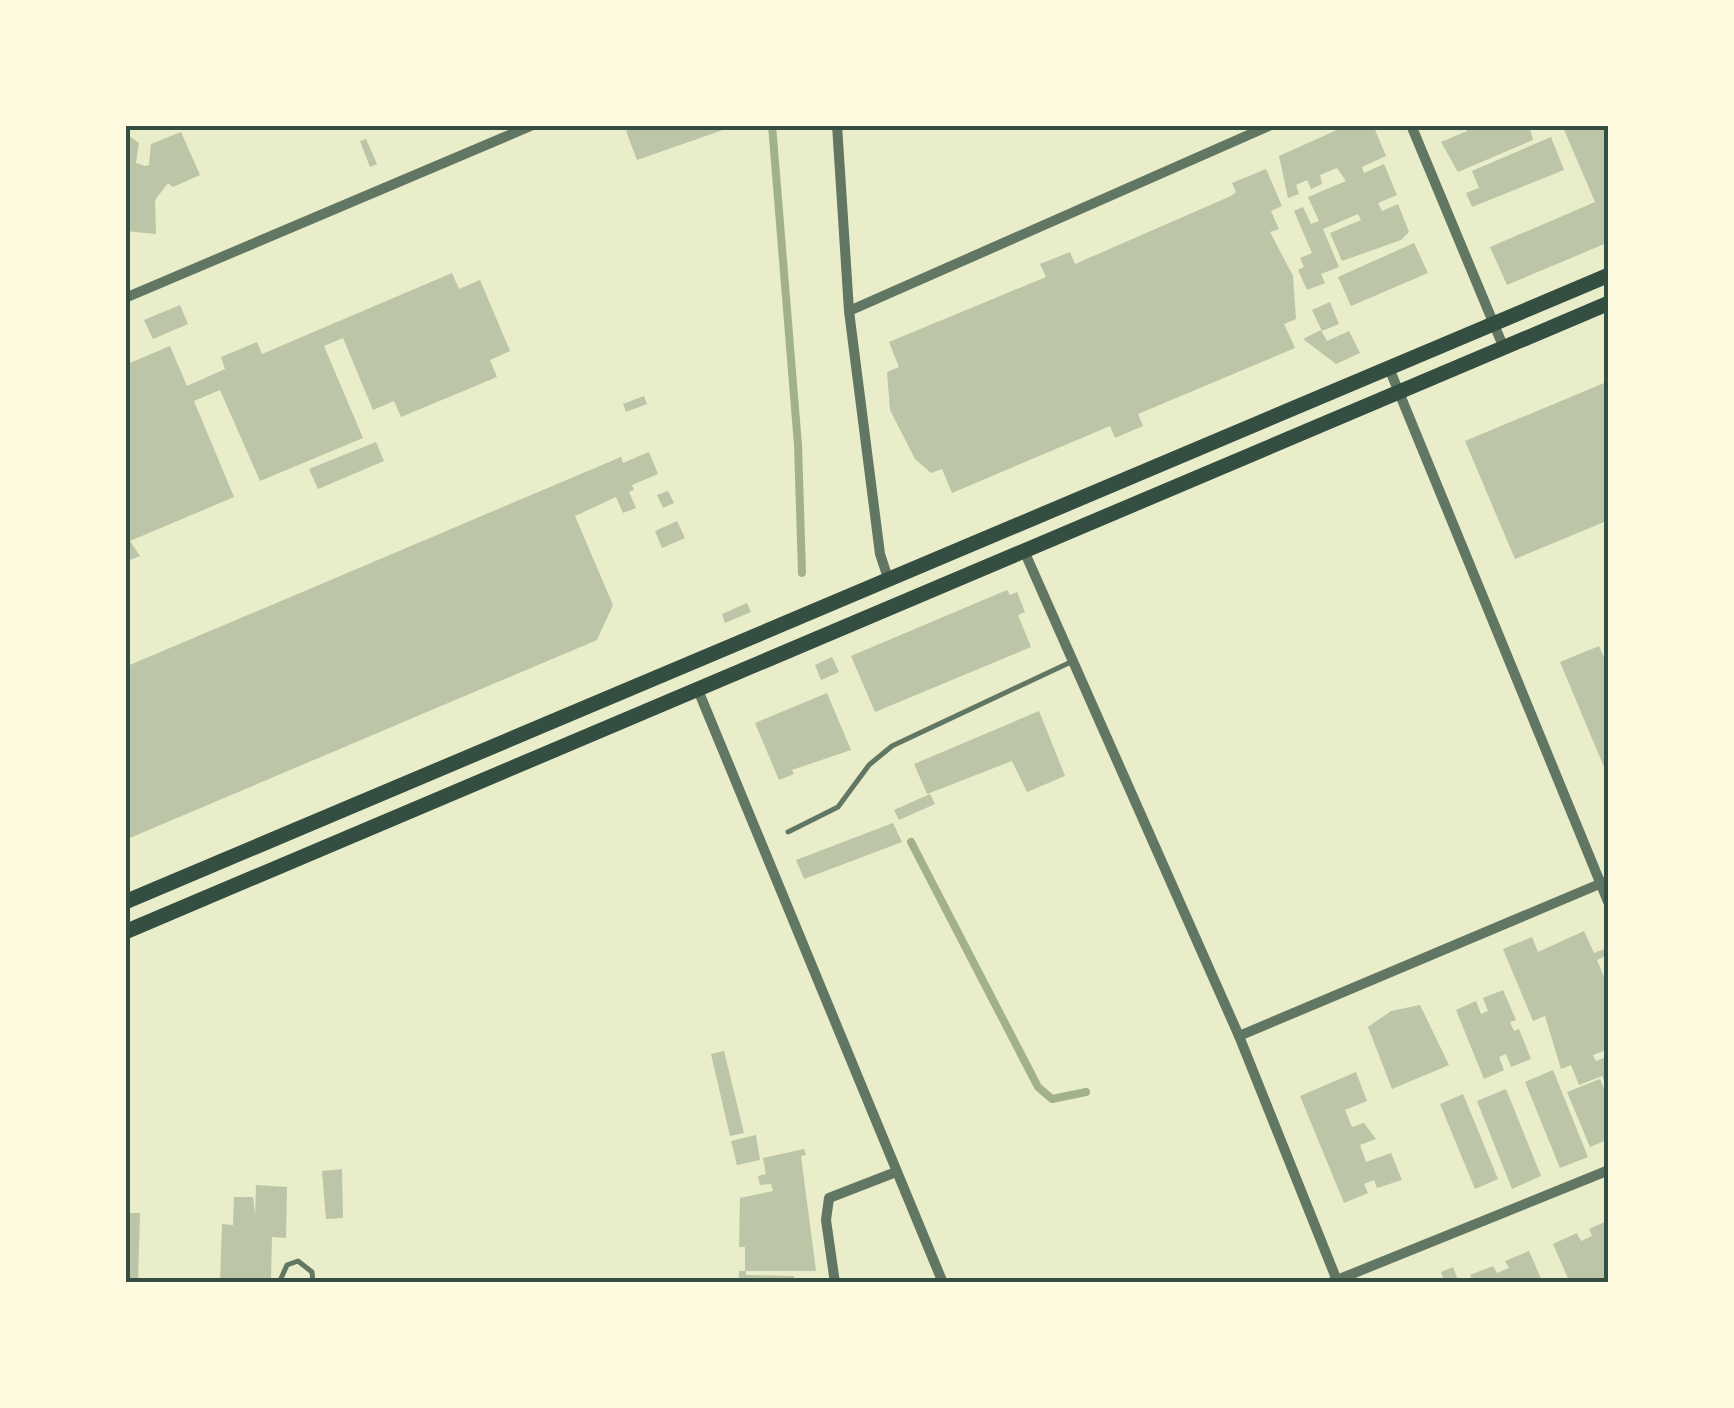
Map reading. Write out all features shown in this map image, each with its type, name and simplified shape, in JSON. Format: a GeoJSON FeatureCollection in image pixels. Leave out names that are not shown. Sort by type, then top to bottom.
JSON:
{"type":"FeatureCollection","features":[{"type":"Feature","properties":{"kind":"main road"},"geometry":{"type":"LineString","coordinates":[[125,902],[1609,276]]}},
{"type":"Feature","properties":{"kind":"main road"},"geometry":{"type":"LineString","coordinates":[[125,932],[1609,302]]}},
{"type":"Feature","properties":{"kind":"street"},"geometry":{"type":"LineString","coordinates":[[125,298],[533,125]]}},
{"type":"Feature","properties":{"kind":"street"},"geometry":{"type":"LineString","coordinates":[[837,125],[849,311],[880,554],[888,578]]}},
{"type":"Feature","properties":{"kind":"street"},"geometry":{"type":"LineString","coordinates":[[849,311],[1271,125]]}},
{"type":"Feature","properties":{"kind":"street"},"geometry":{"type":"LineString","coordinates":[[1411,125],[1503,346]]}},
{"type":"Feature","properties":{"kind":"street"},"geometry":{"type":"LineString","coordinates":[[1389,368],[1605,882],[1609,904]]}},
{"type":"Feature","properties":{"kind":"street"},"geometry":{"type":"LineString","coordinates":[[1025,553],[1239,1036],[1335,1282],[1609,1170]]}},
{"type":"Feature","properties":{"kind":"street"},"geometry":{"type":"LineString","coordinates":[[698,690],[943,1283]]}},
{"type":"Feature","properties":{"kind":"street"},"geometry":{"type":"LineString","coordinates":[[1239,1036],[1605,882]]}},
{"type":"Feature","properties":{"kind":"street"},"geometry":{"type":"LineString","coordinates":[[834,1283],[826,1220],[829,1198],[896,1172]]}},
{"type":"Feature","properties":{"kind":"lane"},"geometry":{"type":"LineString","coordinates":[[788,832],[838,808],[870,765],[892,746],[1073,661]]}},
{"type":"Feature","properties":{"kind":"lane"},"geometry":{"type":"LineString","coordinates":[[278,1283],[286,1265],[298,1261],[312,1272],[313,1283]]}},
{"type":"Feature","properties":{"kind":"building"},"geometry":{"type":"Polygon","coordinates":[[[642,125],[721,125],[723,130],[637,160],[626,131],[642,125]]]}},
{"type":"Feature","properties":{"kind":"building"},"geometry":{"type":"Polygon","coordinates":[[[1348,125],[1373,125],[1386,156],[1362,167],[1364,173],[1384,164],[1397,195],[1378,203],[1382,211],[1398,204],[1409,232],[1401,240],[1342,261],[1330,233],[1361,220],[1358,214],[1323,229],[1339,267],[1321,274],[1325,283],[1307,290],[1298,270],[1304,267],[1300,258],[1312,253],[1294,211],[1303,207],[1311,224],[1319,221],[1308,197],[1346,181],[1337,168],[1320,175],[1322,184],[1311,189],[1307,180],[1296,185],[1299,194],[1288,198],[1279,156],[1348,125]]]}},
{"type":"Feature","properties":{"kind":"building"},"geometry":{"type":"Polygon","coordinates":[[[1464,125],[1529,125],[1533,140],[1458,172],[1441,142],[1467,131],[1464,125]]]}},
{"type":"Feature","properties":{"kind":"building"},"geometry":{"type":"Polygon","coordinates":[[[1562,125],[1609,125],[1609,242],[1507,285],[1490,247],[1595,202],[1562,125]]]}},
{"type":"Feature","properties":{"kind":"building"},"geometry":{"type":"Polygon","coordinates":[[[181,132],[200,175],[173,187],[168,183],[155,200],[156,234],[125,231],[125,133],[139,143],[136,163],[145,166],[149,165],[151,144],[181,132]]]}},
{"type":"Feature","properties":{"kind":"building"},"geometry":{"type":"Polygon","coordinates":[[[1551,137],[1564,170],[1472,207],[1466,193],[1479,188],[1472,171],[1551,137]]]}},
{"type":"Feature","properties":{"kind":"building"},"geometry":{"type":"Polygon","coordinates":[[[366,139],[377,164],[370,167],[360,141],[366,139]]]}},
{"type":"Feature","properties":{"kind":"building"},"geometry":{"type":"Polygon","coordinates":[[[1266,169],[1282,206],[1271,211],[1279,229],[1270,232],[1293,276],[1296,319],[1284,324],[1295,348],[1138,414],[1143,426],[1115,438],[1110,426],[952,493],[942,469],[931,473],[915,459],[890,410],[887,372],[899,367],[889,342],[1046,277],[1040,264],[1070,252],[1075,264],[1231,196],[1236,192],[1232,183],[1266,169]]]}},
{"type":"Feature","properties":{"kind":"building"},"geometry":{"type":"Polygon","coordinates":[[[1414,243],[1428,273],[1351,306],[1338,277],[1414,243]]]}},
{"type":"Feature","properties":{"kind":"building"},"geometry":{"type":"Polygon","coordinates":[[[452,273],[459,289],[480,280],[510,351],[490,360],[497,377],[401,417],[394,401],[373,410],[343,338],[324,346],[363,438],[260,481],[220,390],[194,401],[234,497],[130,541],[140,556],[125,562],[125,365],[170,346],[187,386],[225,369],[221,357],[257,342],[262,354],[452,273]]]}},
{"type":"Feature","properties":{"kind":"building"},"geometry":{"type":"Polygon","coordinates":[[[1330,302],[1339,324],[1322,331],[1312,310],[1330,302]]]}},
{"type":"Feature","properties":{"kind":"building"},"geometry":{"type":"Polygon","coordinates":[[[180,305],[188,324],[153,339],[144,320],[180,305]]]}},
{"type":"Feature","properties":{"kind":"building"},"geometry":{"type":"Polygon","coordinates":[[[1321,330],[1327,341],[1349,331],[1360,353],[1336,364],[1303,339],[1321,330]]]}},
{"type":"Feature","properties":{"kind":"building"},"geometry":{"type":"Polygon","coordinates":[[[1609,381],[1609,520],[1515,559],[1465,441],[1609,381]]]}},
{"type":"Feature","properties":{"kind":"building"},"geometry":{"type":"Polygon","coordinates":[[[644,396],[647,404],[626,412],[623,404],[644,396]]]}},
{"type":"Feature","properties":{"kind":"building"},"geometry":{"type":"Polygon","coordinates":[[[376,442],[384,461],[318,489],[309,469],[376,442]]]}},
{"type":"Feature","properties":{"kind":"building"},"geometry":{"type":"Polygon","coordinates":[[[649,452],[658,474],[632,485],[634,490],[629,492],[636,508],[623,513],[616,497],[575,516],[613,605],[597,640],[125,840],[125,667],[621,457],[623,463],[649,452]]]}},
{"type":"Feature","properties":{"kind":"building"},"geometry":{"type":"Polygon","coordinates":[[[668,491],[674,503],[663,508],[657,495],[668,491]]]}},
{"type":"Feature","properties":{"kind":"building"},"geometry":{"type":"Polygon","coordinates":[[[677,521],[685,538],[662,548],[655,531],[677,521]]]}},
{"type":"Feature","properties":{"kind":"building"},"geometry":{"type":"Polygon","coordinates":[[[1007,590],[1010,595],[1017,592],[1025,612],[1018,615],[1031,647],[875,712],[851,656],[1007,590]]]}},
{"type":"Feature","properties":{"kind":"building"},"geometry":{"type":"Polygon","coordinates":[[[747,603],[751,612],[725,623],[722,614],[747,603]]]}},
{"type":"Feature","properties":{"kind":"building"},"geometry":{"type":"Polygon","coordinates":[[[1599,646],[1605,660],[1609,659],[1609,779],[1560,662],[1599,646]]]}},
{"type":"Feature","properties":{"kind":"building"},"geometry":{"type":"Polygon","coordinates":[[[832,657],[839,672],[821,680],[815,665],[832,657]]]}},
{"type":"Feature","properties":{"kind":"building"},"geometry":{"type":"Polygon","coordinates":[[[827,693],[851,750],[792,770],[794,774],[779,780],[755,723],[827,693]]]}},
{"type":"Feature","properties":{"kind":"building"},"geometry":{"type":"Polygon","coordinates":[[[1039,711],[1065,776],[1027,792],[1012,761],[927,794],[914,764],[1039,711]]]}},
{"type":"Feature","properties":{"kind":"building"},"geometry":{"type":"Polygon","coordinates":[[[930,794],[935,804],[899,820],[894,810],[930,794]]]}},
{"type":"Feature","properties":{"kind":"building"},"geometry":{"type":"Polygon","coordinates":[[[893,823],[902,842],[804,879],[796,860],[893,823]]]}},
{"type":"Feature","properties":{"kind":"building"},"geometry":{"type":"Polygon","coordinates":[[[1584,931],[1594,953],[1607,948],[1609,954],[1597,960],[1609,989],[1609,1049],[1593,1055],[1596,1061],[1609,1056],[1609,1092],[1602,1076],[1579,1085],[1571,1065],[1561,1069],[1545,1016],[1533,1021],[1503,949],[1532,937],[1538,952],[1584,931]]]}},
{"type":"Feature","properties":{"kind":"building"},"geometry":{"type":"Polygon","coordinates":[[[1503,990],[1516,1020],[1510,1022],[1514,1031],[1519,1029],[1531,1059],[1511,1067],[1506,1054],[1499,1057],[1504,1070],[1484,1079],[1456,1010],[1476,1001],[1481,1014],[1488,1011],[1483,998],[1503,990]]]}},
{"type":"Feature","properties":{"kind":"building"},"geometry":{"type":"Polygon","coordinates":[[[1420,1005],[1449,1065],[1392,1089],[1368,1027],[1391,1011],[1420,1005]]]}},
{"type":"Feature","properties":{"kind":"building"},"geometry":{"type":"Polygon","coordinates":[[[724,1051],[744,1133],[730,1136],[711,1054],[724,1051]]]}},
{"type":"Feature","properties":{"kind":"building"},"geometry":{"type":"Polygon","coordinates":[[[1553,1070],[1588,1157],[1560,1168],[1525,1082],[1553,1070]]]}},
{"type":"Feature","properties":{"kind":"building"},"geometry":{"type":"Polygon","coordinates":[[[1356,1072],[1367,1101],[1345,1110],[1352,1127],[1364,1123],[1376,1139],[1360,1145],[1366,1162],[1391,1153],[1402,1180],[1377,1188],[1374,1180],[1364,1184],[1368,1193],[1344,1203],[1300,1096],[1356,1072]]]}},
{"type":"Feature","properties":{"kind":"building"},"geometry":{"type":"Polygon","coordinates":[[[1600,1079],[1609,1100],[1609,1139],[1590,1147],[1567,1092],[1600,1079]]]}},
{"type":"Feature","properties":{"kind":"building"},"geometry":{"type":"Polygon","coordinates":[[[1506,1089],[1541,1176],[1512,1189],[1477,1101],[1506,1089]]]}},
{"type":"Feature","properties":{"kind":"building"},"geometry":{"type":"Polygon","coordinates":[[[1463,1094],[1498,1179],[1475,1189],[1440,1104],[1463,1094]]]}},
{"type":"Feature","properties":{"kind":"building"},"geometry":{"type":"Polygon","coordinates":[[[756,1135],[760,1160],[737,1165],[731,1141],[756,1135]]]}},
{"type":"Feature","properties":{"kind":"building"},"geometry":{"type":"Polygon","coordinates":[[[804,1149],[806,1155],[801,1156],[816,1271],[746,1271],[746,1275],[794,1276],[794,1283],[739,1283],[739,1271],[745,1271],[745,1247],[739,1247],[740,1198],[773,1191],[771,1184],[760,1185],[758,1176],[766,1174],[763,1158],[804,1149]]]}},
{"type":"Feature","properties":{"kind":"building"},"geometry":{"type":"Polygon","coordinates":[[[342,1169],[343,1218],[326,1219],[322,1171],[342,1169]]]}},
{"type":"Feature","properties":{"kind":"building"},"geometry":{"type":"Polygon","coordinates":[[[256,1185],[287,1187],[286,1238],[272,1237],[271,1280],[220,1283],[222,1224],[233,1225],[234,1197],[253,1197],[255,1216],[256,1185]]]}},
{"type":"Feature","properties":{"kind":"building"},"geometry":{"type":"Polygon","coordinates":[[[125,1213],[140,1213],[138,1283],[125,1283],[125,1213]]]}},
{"type":"Feature","properties":{"kind":"building"},"geometry":{"type":"Polygon","coordinates":[[[1609,1220],[1609,1283],[1570,1283],[1553,1244],[1577,1233],[1581,1241],[1592,1236],[1589,1229],[1609,1220]]]}},
{"type":"Feature","properties":{"kind":"building"},"geometry":{"type":"Polygon","coordinates":[[[1529,1251],[1543,1283],[1474,1283],[1470,1275],[1493,1266],[1497,1273],[1509,1268],[1505,1261],[1529,1251]]]}},
{"type":"Feature","properties":{"kind":"building"},"geometry":{"type":"Polygon","coordinates":[[[1453,1267],[1459,1283],[1445,1283],[1441,1272],[1453,1267]]]}},
{"type":"Feature","properties":{"kind":"waterway"},"geometry":{"type":"LineString","coordinates":[[772,125],[798,445],[802,573]]}},
{"type":"Feature","properties":{"kind":"waterway"},"geometry":{"type":"LineString","coordinates":[[911,842],[1038,1087],[1052,1099],[1086,1092]]}}]}
